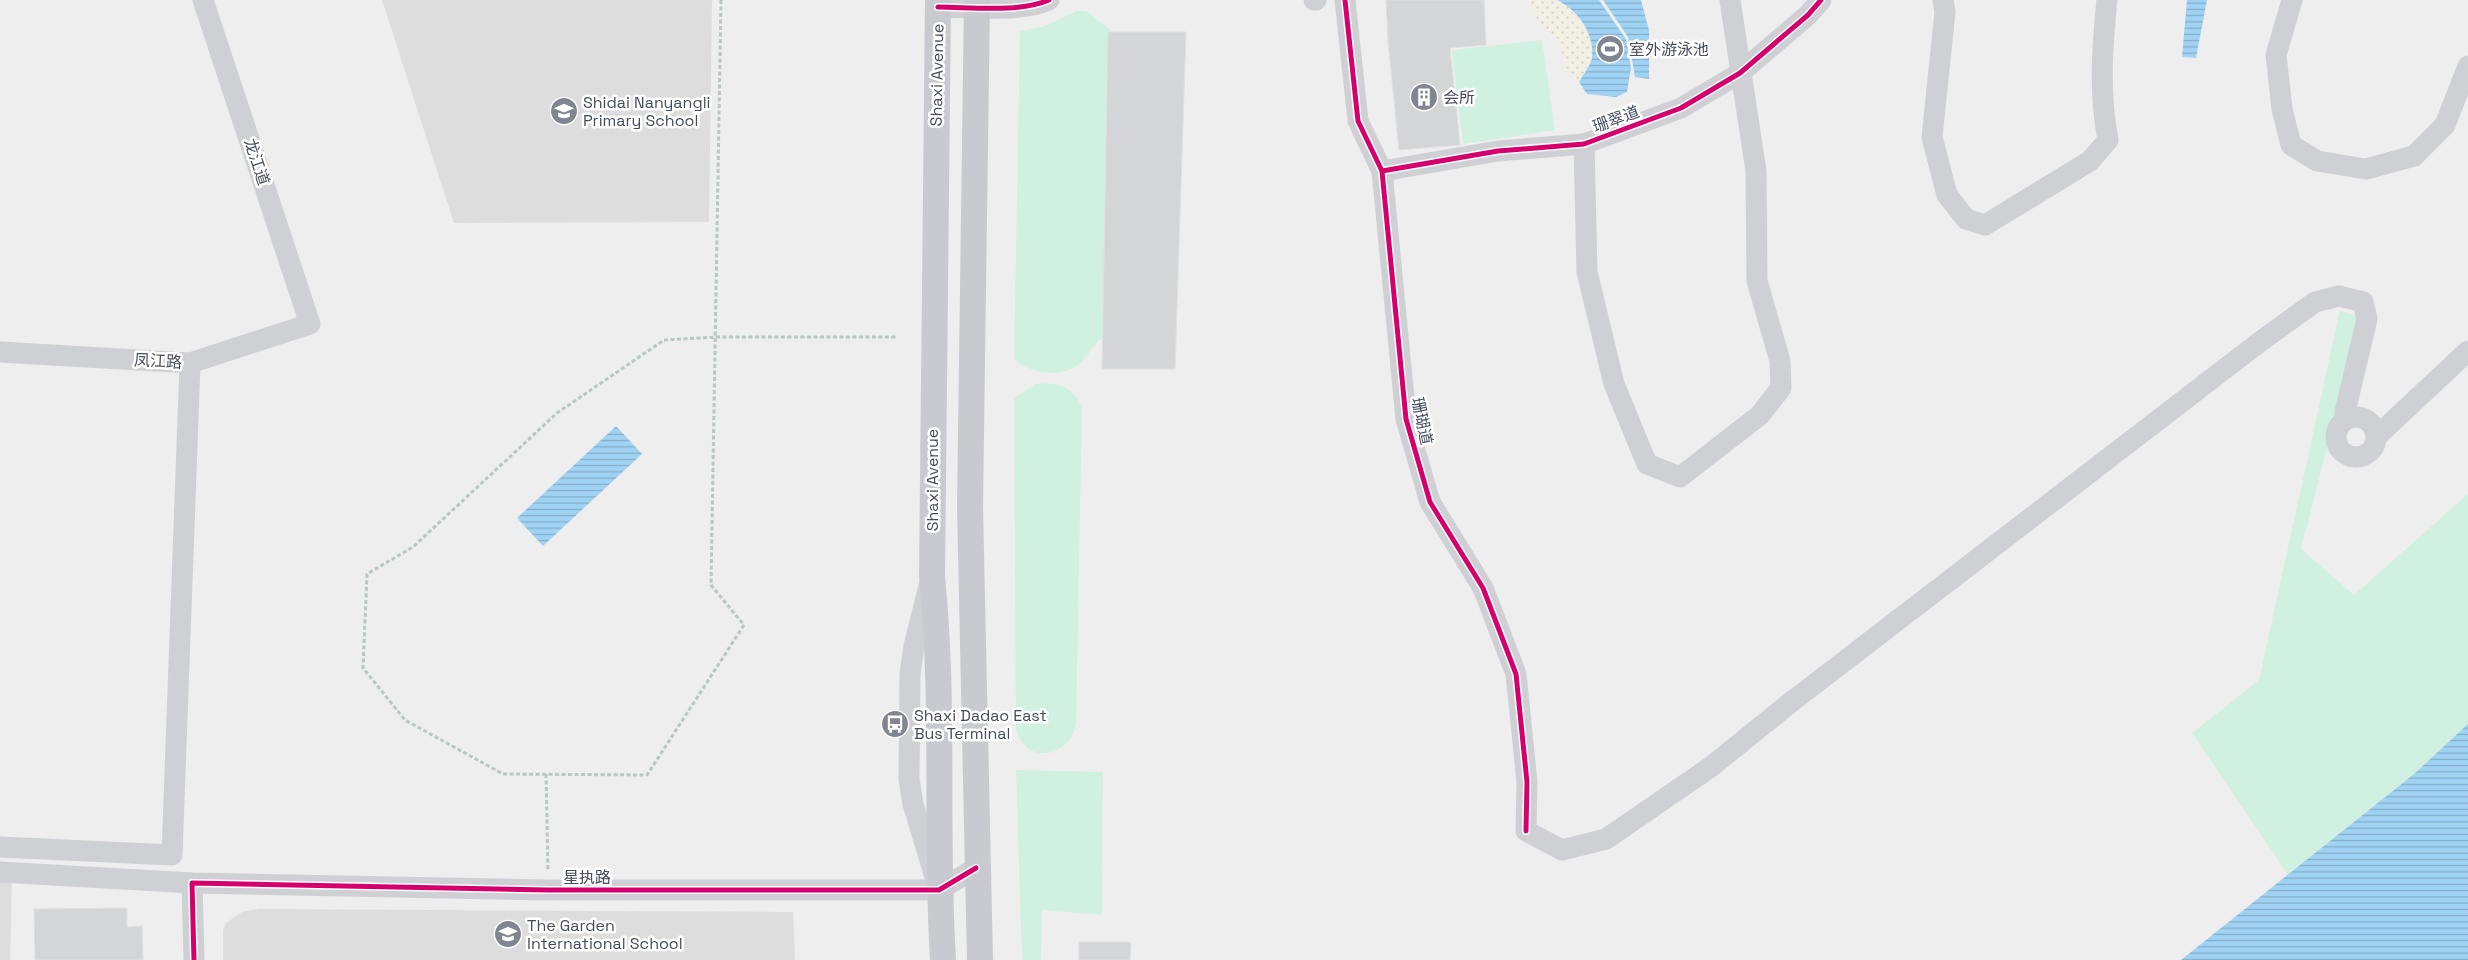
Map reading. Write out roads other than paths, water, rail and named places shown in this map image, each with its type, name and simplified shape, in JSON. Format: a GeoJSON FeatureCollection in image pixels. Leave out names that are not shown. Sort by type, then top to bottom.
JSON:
{"type":"FeatureCollection","features":[{"type":"Feature","properties":{"kind":"main road","name":"Shaxi Avenue"},"geometry":{"type":"LineString","coordinates":[[938,3],[932,577],[937,634],[939,890],[944,960]]}},
{"type":"Feature","properties":{"kind":"main road"},"geometry":{"type":"LineString","coordinates":[[977,4],[970,507],[976,868],[980,960]]}},
{"type":"Feature","properties":{"kind":"street","name":"龙江道"},"geometry":{"type":"LineString","coordinates":[[203,0],[310,324]]}},
{"type":"Feature","properties":{"kind":"street"},"geometry":{"type":"LineString","coordinates":[[938,3],[1029,5],[1048,0]]}},
{"type":"Feature","properties":{"kind":"street","name":"珊瑚道"},"geometry":{"type":"LineString","coordinates":[[1345,0],[1358,121],[1382,171],[1406,419],[1430,502],[1483,588],[1516,674],[1527,782],[1526,831],[1562,850],[1606,839],[1712,766],[1790,703],[2261,341],[2314,302],[2339,296],[2363,302],[2367,318],[2345,412],[2346,419]]}},
{"type":"Feature","properties":{"kind":"street"},"geometry":{"type":"LineString","coordinates":[[1584,144],[1586,272],[1614,384],[1647,464],[1680,477],[1760,415],[1780,388],[1780,361],[1757,282],[1756,171],[1730,0]]}},
{"type":"Feature","properties":{"kind":"street","name":"珊翠道"},"geometry":{"type":"LineString","coordinates":[[1382,171],[1498,151],[1584,144],[1681,108],[1740,73],[1808,15],[1821,0]]}},
{"type":"Feature","properties":{"kind":"street"},"geometry":{"type":"LineString","coordinates":[[1943,0],[1945,12],[1932,137],[1947,195],[1966,219],[1985,225],[2090,161],[2108,140],[2102,110],[2101,57],[2107,0]]}},
{"type":"Feature","properties":{"kind":"street"},"geometry":{"type":"LineString","coordinates":[[2292,0],[2276,55],[2282,109],[2291,145],[2317,161],[2366,169],[2414,156],[2445,125],[2468,66]]}},
{"type":"Feature","properties":{"kind":"street","name":"凤江路"},"geometry":{"type":"LineString","coordinates":[[0,352],[190,363],[310,324]]}},
{"type":"Feature","properties":{"kind":"street"},"geometry":{"type":"LineString","coordinates":[[2376,437],[2468,351]]}},
{"type":"Feature","properties":{"kind":"street"},"geometry":{"type":"LineString","coordinates":[[0,847],[172,855],[190,363]]}},
{"type":"Feature","properties":{"kind":"street"},"geometry":{"type":"LineString","coordinates":[[2360,416],[2366,419],[2375,430],[2376,437],[2375,443],[2368,453],[2356,458],[2344,454],[2339,449],[2335,436],[2341,423],[2346,419],[2360,416]]}},
{"type":"Feature","properties":{"kind":"street"},"geometry":{"type":"LineString","coordinates":[[939,890],[976,868]]}},
{"type":"Feature","properties":{"kind":"street","name":"星执路"},"geometry":{"type":"LineString","coordinates":[[0,872],[192,883],[548,890],[939,890]]}},
{"type":"Feature","properties":{"kind":"street"},"geometry":{"type":"LineString","coordinates":[[192,883],[194,960]]}},
{"type":"Feature","properties":{"kind":"water","name":"室外游泳池"},"geometry":{"type":"Polygon","coordinates":[[[1557,0],[1599,0],[1626,39],[1631,68],[1627,92],[1616,97],[1587,94],[1579,82],[1589,67],[1592,58],[1591,40],[1578,16],[1565,4],[1557,0]]]}},
{"type":"Feature","properties":{"kind":"water"},"geometry":{"type":"Polygon","coordinates":[[[1603,0],[1641,0],[1649,30],[1649,79],[1635,77],[1628,37],[1603,0]]]}},
{"type":"Feature","properties":{"kind":"water"},"geometry":{"type":"Polygon","coordinates":[[[2187,0],[2207,0],[2196,58],[2182,57],[2187,0]]]}},
{"type":"Feature","properties":{"kind":"water"},"geometry":{"type":"Polygon","coordinates":[[[616,426],[642,454],[543,546],[517,518],[616,426]]]}},
{"type":"Feature","properties":{"kind":"water"},"geometry":{"type":"Polygon","coordinates":[[[2468,724],[2468,960],[2181,960],[2414,774],[2468,724]]]}},
{"type":"Feature","properties":{"kind":"place","name":"室外游泳池"},"geometry":{"type":"Point","coordinates":[1610,49]}},
{"type":"Feature","properties":{"kind":"place","name":"会所"},"geometry":{"type":"Point","coordinates":[1424,97]}},
{"type":"Feature","properties":{"kind":"place","name":"Shidai Nanyangli Primary School"},"geometry":{"type":"Point","coordinates":[564,111]}},
{"type":"Feature","properties":{"kind":"place","name":"Shaxi Dadao East Bus Terminal"},"geometry":{"type":"Point","coordinates":[895,724]}},
{"type":"Feature","properties":{"kind":"place","name":"The Garden International School"},"geometry":{"type":"Point","coordinates":[508,934]}}]}
